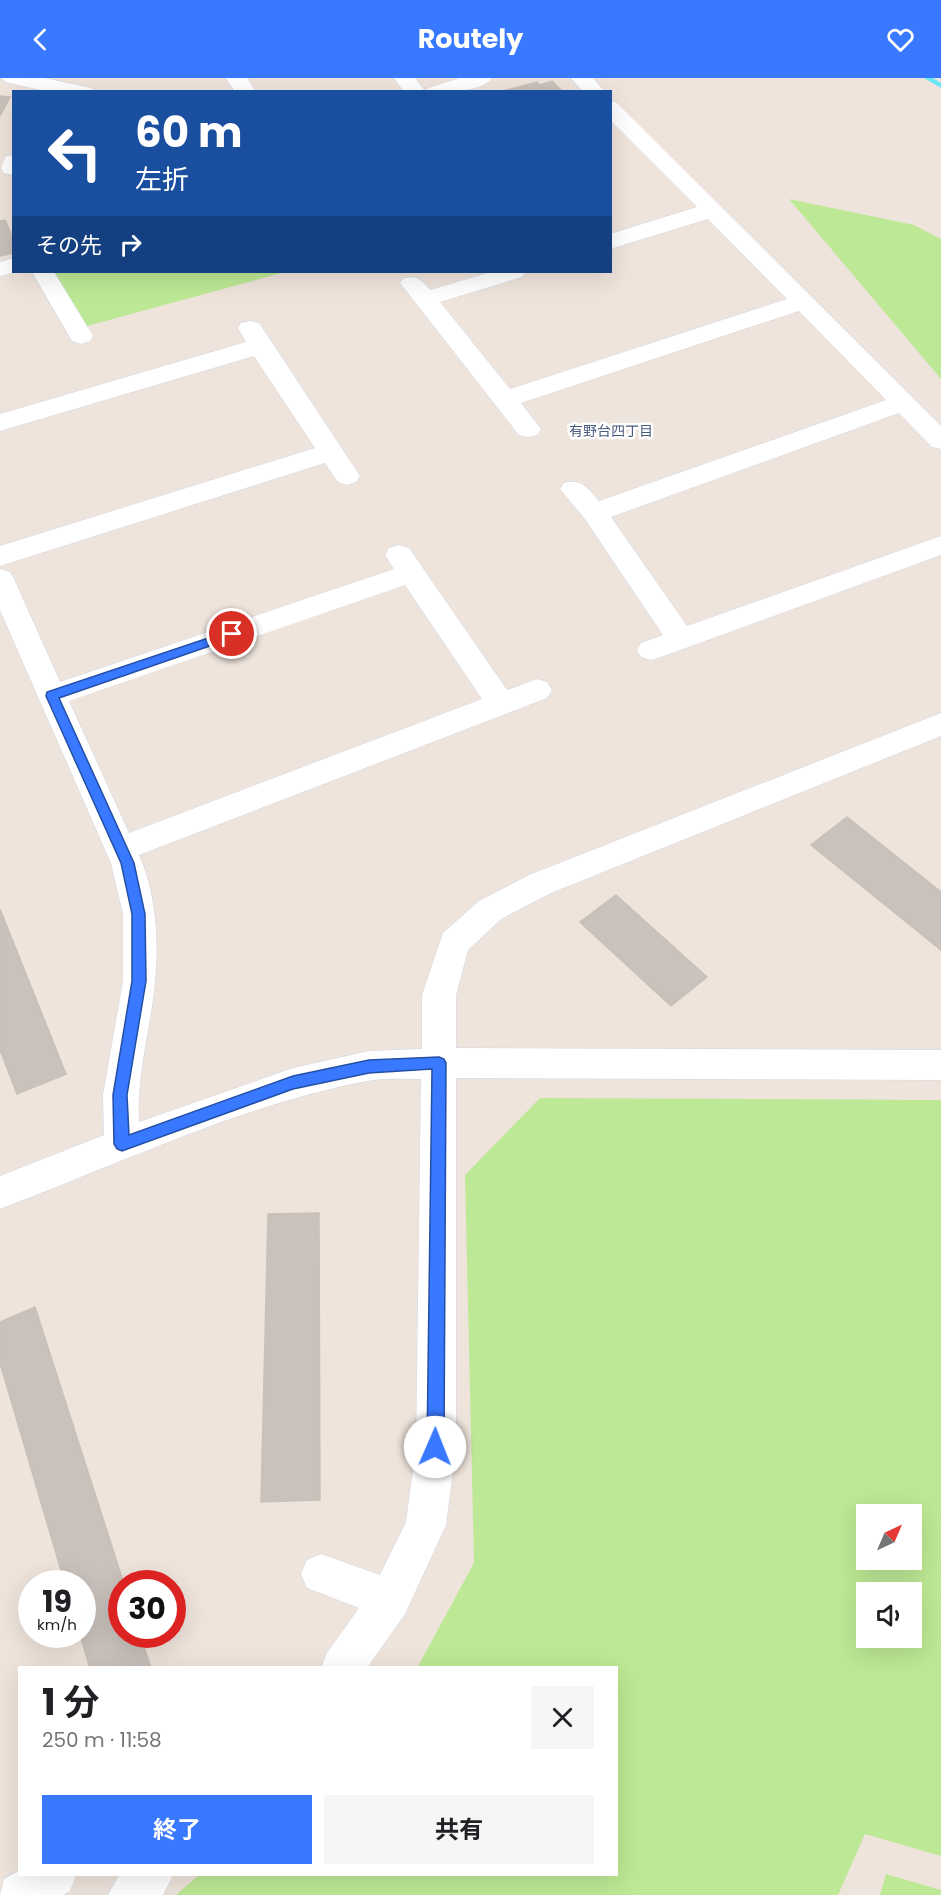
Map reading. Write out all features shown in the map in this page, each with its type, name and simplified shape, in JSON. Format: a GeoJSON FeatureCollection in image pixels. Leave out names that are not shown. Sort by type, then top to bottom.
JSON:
{"type":"FeatureCollection","features":[{"type":"Feature","properties":{"kind":"street"},"geometry":{"type":"LineString","coordinates":[[12,78],[36,87],[66,83],[80,90]]}},
{"type":"Feature","properties":{"kind":"street"},"geometry":{"type":"LineString","coordinates":[[404,78],[414,90]]}},
{"type":"Feature","properties":{"kind":"street"},"geometry":{"type":"LineString","coordinates":[[442,90],[482,78]]}},
{"type":"Feature","properties":{"kind":"street"},"geometry":{"type":"LineString","coordinates":[[582,78],[593,90]]}},
{"type":"Feature","properties":{"kind":"street"},"geometry":{"type":"LineString","coordinates":[[612,109],[941,441]]}},
{"type":"Feature","properties":{"kind":"street"},"geometry":{"type":"LineString","coordinates":[[612,241],[712,210]]}},
{"type":"Feature","properties":{"kind":"street"},"geometry":{"type":"LineString","coordinates":[[44,273],[81,336]]}},
{"type":"Feature","properties":{"kind":"street"},"geometry":{"type":"LineString","coordinates":[[509,273],[418,291],[528,429]]}},
{"type":"Feature","properties":{"kind":"street"},"geometry":{"type":"LineString","coordinates":[[504,400],[803,302]]}},
{"type":"Feature","properties":{"kind":"street"},"geometry":{"type":"LineString","coordinates":[[0,423],[255,337],[347,476]]}},
{"type":"Feature","properties":{"kind":"street"},"geometry":{"type":"LineString","coordinates":[[594,513],[903,403]]}},
{"type":"Feature","properties":{"kind":"street"},"geometry":{"type":"LineString","coordinates":[[0,556],[332,452]]}},
{"type":"Feature","properties":{"kind":"street"},"geometry":{"type":"LineString","coordinates":[[573,489],[594,513],[681,639]]}},
{"type":"Feature","properties":{"kind":"street"},"geometry":{"type":"LineString","coordinates":[[651,650],[941,545]]}},
{"type":"Feature","properties":{"kind":"street"},"geometry":{"type":"LineString","coordinates":[[52,696],[405,563],[500,703]]}},
{"type":"Feature","properties":{"kind":"street"},"geometry":{"type":"LineString","coordinates":[[0,579],[127,863],[138,914],[139,970],[120,1095],[122,1144]]}},
{"type":"Feature","properties":{"kind":"street"},"geometry":{"type":"LineString","coordinates":[[121,849],[537,690]]}},
{"type":"Feature","properties":{"kind":"street"},"geometry":{"type":"LineString","coordinates":[[343,1666],[390,1599],[426,1525],[435,1447],[439,995],[454,943],[490,910],[540,884],[937,732]]}},
{"type":"Feature","properties":{"kind":"street"},"geometry":{"type":"LineString","coordinates":[[0,1193],[122,1144],[293,1083],[369,1066],[439,1063],[941,1065]]}},
{"type":"Feature","properties":{"kind":"street"},"geometry":{"type":"LineString","coordinates":[[321,1574],[390,1599]]}},
{"type":"Feature","properties":{"kind":"street"},"geometry":{"type":"LineString","coordinates":[[20,1895],[52,1876]]}},
{"type":"Feature","properties":{"kind":"street"},"geometry":{"type":"LineString","coordinates":[[131,1895],[150,1876]]}},
{"type":"Feature","properties":{"kind":"green space"},"geometry":{"type":"Polygon","coordinates":[[[789,199],[914,225],[941,239],[941,379],[789,199]]]}},
{"type":"Feature","properties":{"kind":"green space"},"geometry":{"type":"Polygon","coordinates":[[[55,273],[281,273],[87,326],[55,273]]]}},
{"type":"Feature","properties":{"kind":"green space"},"geometry":{"type":"Polygon","coordinates":[[[540,1098],[941,1100],[941,1856],[865,1834],[838,1895],[176,1895],[198,1876],[618,1876],[618,1666],[418,1666],[474,1563],[465,1175],[540,1098]]]}},
{"type":"Feature","properties":{"kind":"green space"},"geometry":{"type":"Polygon","coordinates":[[[886,1874],[941,1890],[941,1895],[880,1895],[886,1874]]]}},
{"type":"Feature","properties":{"kind":"building"},"geometry":{"type":"Polygon","coordinates":[[[552,81],[561,90],[507,90],[537,82],[540,85],[552,81]]]}},
{"type":"Feature","properties":{"kind":"building"},"geometry":{"type":"Polygon","coordinates":[[[0,96],[10,97],[0,116],[0,96]]]}},
{"type":"Feature","properties":{"kind":"building"},"geometry":{"type":"Polygon","coordinates":[[[5,220],[12,236],[12,253],[0,256],[0,221],[5,220]]]}},
{"type":"Feature","properties":{"kind":"building"},"geometry":{"type":"Polygon","coordinates":[[[847,817],[941,892],[941,950],[811,845],[847,817]]]}},
{"type":"Feature","properties":{"kind":"building"},"geometry":{"type":"Polygon","coordinates":[[[616,895],[707,977],[671,1006],[580,922],[616,895]]]}},
{"type":"Feature","properties":{"kind":"building"},"geometry":{"type":"Polygon","coordinates":[[[0,909],[66,1074],[17,1094],[0,1050],[0,909]]]}},
{"type":"Feature","properties":{"kind":"building"},"geometry":{"type":"Polygon","coordinates":[[[319,1213],[320,1500],[261,1502],[268,1214],[319,1213]]]}},
{"type":"Feature","properties":{"kind":"building"},"geometry":{"type":"Polygon","coordinates":[[[35,1307],[120,1570],[108,1570],[108,1648],[144,1648],[150,1666],[89,1666],[84,1648],[96,1648],[96,1570],[61,1570],[0,1363],[0,1322],[35,1307]]]}},
{"type":"Feature","properties":{"kind":"waterway"},"geometry":{"type":"LineString","coordinates":[[928,78],[941,86]]}},
{"type":"Feature","properties":{"kind":"district","name":"有野台四丁目"},"geometry":{"type":"Point","coordinates":[611,431]}},
{"type":"Feature","properties":{"kind":"route"},"geometry":{"type":"LineString","coordinates":[[232,634],[52,696],[127,863],[138,914],[139,981],[120,1095],[122,1144],[293,1083],[369,1066],[439,1063],[435,1447]]}}]}
